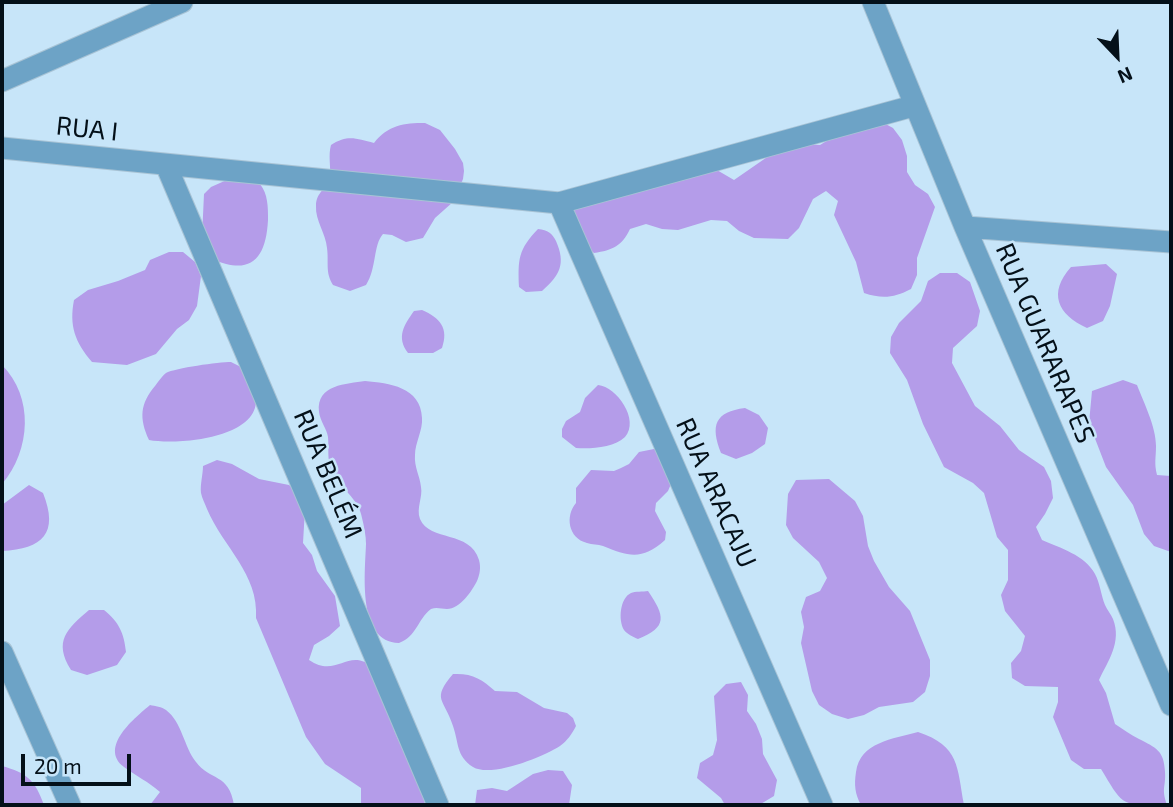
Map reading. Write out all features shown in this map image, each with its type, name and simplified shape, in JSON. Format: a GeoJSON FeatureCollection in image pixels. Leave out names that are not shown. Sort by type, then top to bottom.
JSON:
{"type":"FeatureCollection","features":[{"type":"Feature","properties":{"kind":"street"},"geometry":{"type":"LineString","coordinates":[[2,81],[182,2]]}},
{"type":"Feature","properties":{"kind":"street","name":"RUA GUARARAPES"},"geometry":{"type":"LineString","coordinates":[[873,2],[965,227],[1171,705]]}},
{"type":"Feature","properties":{"kind":"street"},"geometry":{"type":"LineString","coordinates":[[559,203],[914,106]]}},
{"type":"Feature","properties":{"kind":"street","name":"RUA I"},"geometry":{"type":"LineString","coordinates":[[2,148],[559,203]]}},
{"type":"Feature","properties":{"kind":"street","name":"RUA BELÉM"},"geometry":{"type":"LineString","coordinates":[[166,165],[438,805]]}},
{"type":"Feature","properties":{"kind":"street","name":"RUA ARACAJU"},"geometry":{"type":"LineString","coordinates":[[559,203],[822,805]]}},
{"type":"Feature","properties":{"kind":"street"},"geometry":{"type":"LineString","coordinates":[[965,227],[1171,242]]}},
{"type":"Feature","properties":{"kind":"street"},"geometry":{"type":"LineString","coordinates":[[2,652],[71,805]]}},
{"type":"Feature","properties":{"kind":"shaded area"},"geometry":{"type":"Polygon","coordinates":[[[880,121],[893,128],[902,140],[907,156],[907,172],[915,185],[928,194],[935,207],[917,258],[917,275],[911,289],[899,294],[882,297],[864,293],[856,262],[834,215],[838,201],[826,191],[813,199],[799,228],[788,239],[754,238],[727,221],[711,220],[678,230],[646,224],[630,229],[624,240],[616,246],[594,253],[583,244],[571,212],[586,203],[710,166],[734,180],[773,153],[804,144],[820,145],[848,128],[880,121]]]}},
{"type":"Feature","properties":{"kind":"shaded area"},"geometry":{"type":"Polygon","coordinates":[[[425,123],[440,130],[463,163],[463,179],[453,202],[435,218],[423,238],[406,242],[383,234],[366,285],[350,291],[333,285],[328,272],[328,253],[316,206],[318,197],[330,177],[331,145],[348,138],[374,143],[385,132],[397,126],[425,123]]]}},
{"type":"Feature","properties":{"kind":"shaded area"},"geometry":{"type":"Polygon","coordinates":[[[229,179],[260,184],[267,201],[267,234],[260,254],[254,260],[237,266],[212,259],[202,237],[204,194],[211,187],[229,179]]]}},
{"type":"Feature","properties":{"kind":"shaded area"},"geometry":{"type":"Polygon","coordinates":[[[538,229],[547,231],[554,238],[561,256],[560,269],[542,291],[526,292],[519,287],[519,262],[526,243],[538,229]]]}},
{"type":"Feature","properties":{"kind":"shaded area"},"geometry":{"type":"Polygon","coordinates":[[[169,252],[183,252],[195,262],[201,276],[197,306],[189,320],[177,329],[156,354],[127,365],[92,362],[81,348],[75,333],[72,318],[74,300],[88,290],[145,270],[150,260],[169,252]]]}},
{"type":"Feature","properties":{"kind":"shaded area"},"geometry":{"type":"Polygon","coordinates":[[[1106,264],[1117,274],[1110,306],[1103,321],[1087,328],[1063,309],[1059,302],[1060,286],[1071,267],[1106,264]]]}},
{"type":"Feature","properties":{"kind":"shaded area"},"geometry":{"type":"Polygon","coordinates":[[[940,273],[957,273],[970,282],[980,311],[977,326],[953,348],[952,363],[975,406],[1000,426],[1019,450],[1044,467],[1051,481],[1053,498],[1036,527],[1042,540],[1079,557],[1091,567],[1097,578],[1105,605],[1113,619],[1116,636],[1113,651],[1099,680],[1106,693],[1115,724],[1161,754],[1167,805],[1140,805],[1125,801],[1114,791],[1101,769],[1084,769],[1071,760],[1053,717],[1058,702],[1058,687],[1025,686],[1012,678],[1011,663],[1021,651],[1025,636],[1005,611],[1001,595],[1008,580],[1008,550],[997,537],[984,493],[973,483],[944,467],[923,424],[907,380],[890,353],[891,337],[899,323],[921,301],[928,281],[940,273]]]}},
{"type":"Feature","properties":{"kind":"shaded area"},"geometry":{"type":"Polygon","coordinates":[[[422,310],[441,324],[444,335],[442,348],[433,353],[408,353],[402,342],[403,331],[414,311],[422,310]]]}},
{"type":"Feature","properties":{"kind":"shaded area"},"geometry":{"type":"Polygon","coordinates":[[[231,362],[245,369],[256,396],[253,413],[244,423],[230,431],[195,440],[149,440],[143,418],[144,405],[165,374],[187,367],[231,362]]]}},
{"type":"Feature","properties":{"kind":"shaded area"},"geometry":{"type":"Polygon","coordinates":[[[2,365],[20,392],[25,424],[19,456],[2,484],[2,365]]]}},
{"type":"Feature","properties":{"kind":"shaded area"},"geometry":{"type":"Polygon","coordinates":[[[1123,380],[1137,385],[1149,415],[1156,446],[1157,475],[1171,476],[1171,552],[1154,546],[1144,534],[1133,505],[1106,467],[1089,423],[1092,391],[1123,380]]]}},
{"type":"Feature","properties":{"kind":"shaded area"},"geometry":{"type":"Polygon","coordinates":[[[365,381],[393,385],[416,399],[422,418],[415,455],[421,491],[420,519],[432,531],[467,544],[474,551],[480,565],[477,581],[461,603],[447,609],[431,609],[410,636],[399,643],[385,640],[370,619],[366,604],[366,541],[362,518],[357,505],[331,469],[328,437],[319,412],[319,403],[327,391],[365,381]]]}},
{"type":"Feature","properties":{"kind":"shaded area"},"geometry":{"type":"Polygon","coordinates":[[[598,385],[612,392],[624,405],[630,422],[629,430],[625,437],[615,444],[576,448],[562,437],[562,429],[566,421],[580,412],[585,398],[598,385]]]}},
{"type":"Feature","properties":{"kind":"shaded area"},"geometry":{"type":"Polygon","coordinates":[[[745,408],[759,415],[768,428],[765,444],[736,459],[721,453],[716,428],[721,417],[745,408]]]}},
{"type":"Feature","properties":{"kind":"shaded area"},"geometry":{"type":"Polygon","coordinates":[[[661,450],[674,477],[668,491],[656,503],[655,511],[666,532],[665,540],[649,551],[635,555],[589,544],[576,536],[570,526],[570,514],[576,503],[576,488],[591,470],[614,471],[629,464],[639,452],[661,450]]]}},
{"type":"Feature","properties":{"kind":"shaded area"},"geometry":{"type":"Polygon","coordinates":[[[217,460],[232,464],[259,479],[289,485],[301,495],[305,509],[303,543],[312,555],[317,571],[335,596],[340,626],[314,645],[309,660],[318,665],[332,666],[358,660],[367,663],[376,672],[383,687],[394,730],[417,776],[425,805],[361,805],[361,788],[325,764],[306,737],[256,618],[252,588],[246,574],[214,523],[202,497],[203,466],[217,460]]]}},
{"type":"Feature","properties":{"kind":"shaded area"},"geometry":{"type":"Polygon","coordinates":[[[829,479],[855,501],[863,516],[868,546],[874,561],[889,587],[910,611],[930,660],[930,676],[925,692],[913,702],[879,707],[848,719],[832,714],[819,705],[812,691],[801,643],[804,627],[801,612],[806,597],[820,591],[827,578],[819,562],[793,538],[786,525],[788,494],[796,480],[829,479]]]}},
{"type":"Feature","properties":{"kind":"shaded area"},"geometry":{"type":"Polygon","coordinates":[[[29,485],[43,493],[48,507],[48,528],[44,536],[28,547],[2,551],[2,505],[29,485]]]}},
{"type":"Feature","properties":{"kind":"shaded area"},"geometry":{"type":"Polygon","coordinates":[[[648,591],[658,607],[661,620],[655,630],[638,639],[624,630],[621,610],[624,599],[631,593],[648,591]]]}},
{"type":"Feature","properties":{"kind":"shaded area"},"geometry":{"type":"Polygon","coordinates":[[[89,610],[104,610],[113,619],[124,639],[126,652],[117,665],[87,675],[71,670],[63,651],[63,643],[74,623],[89,610]]]}},
{"type":"Feature","properties":{"kind":"shaded area"},"geometry":{"type":"Polygon","coordinates":[[[453,674],[471,676],[495,691],[517,692],[544,708],[567,713],[576,726],[560,746],[530,760],[492,770],[473,767],[461,754],[441,699],[442,689],[453,674]]]}},
{"type":"Feature","properties":{"kind":"shaded area"},"geometry":{"type":"Polygon","coordinates":[[[741,682],[748,695],[747,711],[756,724],[762,739],[763,754],[777,780],[774,796],[759,805],[725,805],[721,798],[697,778],[700,763],[713,755],[717,740],[714,696],[726,684],[741,682]]]}},
{"type":"Feature","properties":{"kind":"shaded area"},"geometry":{"type":"Polygon","coordinates":[[[150,705],[164,709],[171,715],[196,762],[228,787],[234,805],[150,805],[160,792],[124,767],[117,759],[115,751],[122,733],[150,705]]]}},
{"type":"Feature","properties":{"kind":"shaded area"},"geometry":{"type":"Polygon","coordinates":[[[918,732],[942,744],[949,751],[957,769],[964,805],[861,805],[855,781],[859,762],[864,754],[879,743],[918,732]]]}},
{"type":"Feature","properties":{"kind":"shaded area"},"geometry":{"type":"Polygon","coordinates":[[[2,766],[29,779],[44,805],[2,805],[2,766]]]}},
{"type":"Feature","properties":{"kind":"shaded area"},"geometry":{"type":"Polygon","coordinates":[[[548,770],[563,771],[572,785],[569,805],[475,805],[477,790],[492,788],[507,791],[533,774],[548,770]]]}}]}
